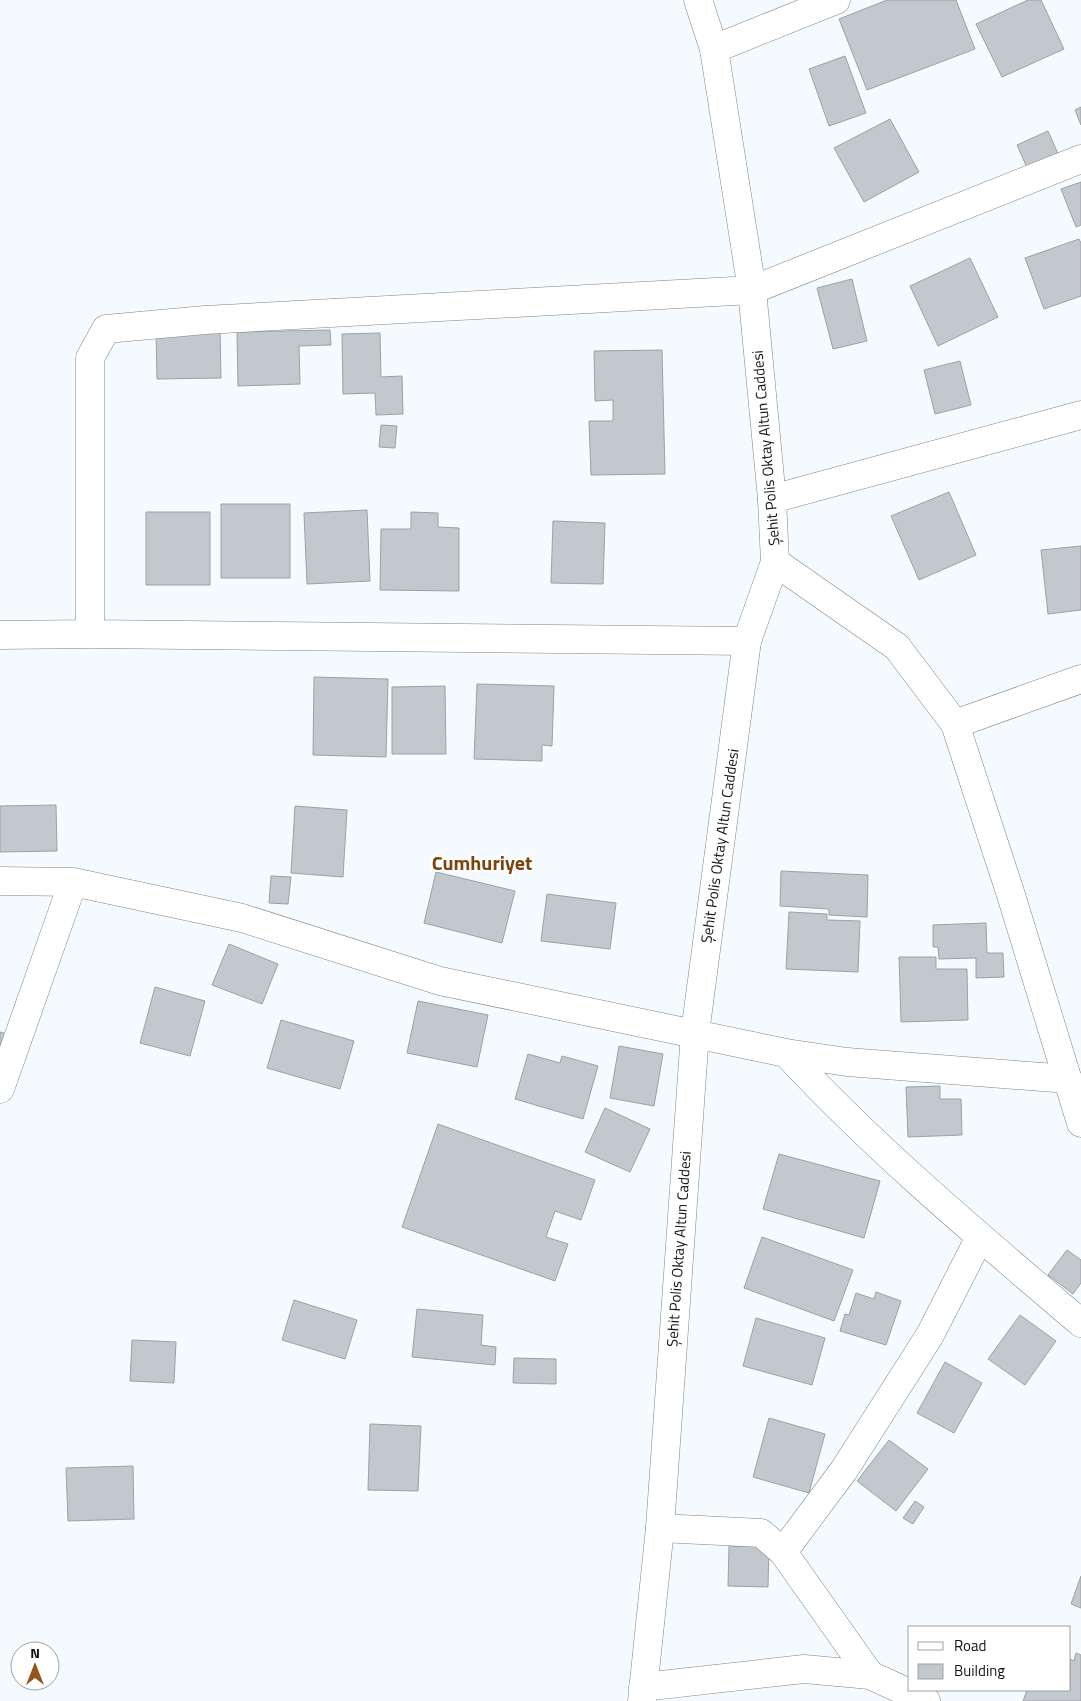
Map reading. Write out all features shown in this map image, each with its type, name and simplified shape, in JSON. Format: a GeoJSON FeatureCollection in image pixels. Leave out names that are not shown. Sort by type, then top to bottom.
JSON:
{"type":"FeatureCollection","features":[{"type":"Feature","properties":{"kind":"street","name":"Şehit Polis Oktay Altun Caddesi"},"geometry":{"type":"LineString","coordinates":[[642,1694],[660,1528],[695,1034],[747,641],[776,562],[772,499],[752,290],[714,48],[698,0]]}},
{"type":"Feature","properties":{"kind":"street"},"geometry":{"type":"LineString","coordinates":[[714,48],[836,0]]}},
{"type":"Feature","properties":{"kind":"street"},"geometry":{"type":"LineString","coordinates":[[90,634],[90,358],[106,329],[205,320],[752,290],[1081,159]]}},
{"type":"Feature","properties":{"kind":"street"},"geometry":{"type":"LineString","coordinates":[[772,499],[1081,415]]}},
{"type":"Feature","properties":{"kind":"street"},"geometry":{"type":"LineString","coordinates":[[776,562],[897,647],[955,724],[1011,895],[1081,1123]]}},
{"type":"Feature","properties":{"kind":"street"},"geometry":{"type":"LineString","coordinates":[[0,635],[90,634],[747,641]]}},
{"type":"Feature","properties":{"kind":"street"},"geometry":{"type":"LineString","coordinates":[[955,724],[1081,679]]}},
{"type":"Feature","properties":{"kind":"street"},"geometry":{"type":"LineString","coordinates":[[0,881],[73,882],[242,918],[440,981],[786,1053],[847,1062],[1068,1079]]}},
{"type":"Feature","properties":{"kind":"street"},"geometry":{"type":"LineString","coordinates":[[0,1089],[73,882]]}},
{"type":"Feature","properties":{"kind":"street"},"geometry":{"type":"LineString","coordinates":[[786,1053],[819,1089],[870,1137],[980,1237],[1081,1323]]}},
{"type":"Feature","properties":{"kind":"street"},"geometry":{"type":"LineString","coordinates":[[783,1552],[844,1470],[930,1335],[980,1237]]}},
{"type":"Feature","properties":{"kind":"street"},"geometry":{"type":"LineString","coordinates":[[660,1528],[761,1533],[783,1552],[870,1675]]}},
{"type":"Feature","properties":{"kind":"street"},"geometry":{"type":"LineString","coordinates":[[642,1694],[804,1669],[870,1675],[926,1701]]}},
{"type":"Feature","properties":{"kind":"building"},"geometry":{"type":"Polygon","coordinates":[[[887,0],[956,0],[975,49],[867,90],[839,19],[887,0]]]}},
{"type":"Feature","properties":{"kind":"building"},"geometry":{"type":"Polygon","coordinates":[[[1028,0],[1041,0],[1064,49],[1002,77],[976,24],[1028,0]]]}},
{"type":"Feature","properties":{"kind":"building"},"geometry":{"type":"Polygon","coordinates":[[[845,56],[866,113],[829,126],[809,69],[845,56]]]}},
{"type":"Feature","properties":{"kind":"building"},"geometry":{"type":"Polygon","coordinates":[[[1081,107],[1081,125],[1075,110],[1081,107]]]}},
{"type":"Feature","properties":{"kind":"building"},"geometry":{"type":"Polygon","coordinates":[[[890,119],[919,172],[864,202],[834,148],[890,119]]]}},
{"type":"Feature","properties":{"kind":"building"},"geometry":{"type":"Polygon","coordinates":[[[1048,131],[1059,156],[1028,170],[1017,145],[1048,131]]]}},
{"type":"Feature","properties":{"kind":"building"},"geometry":{"type":"Polygon","coordinates":[[[1081,182],[1081,225],[1076,227],[1061,189],[1081,182]]]}},
{"type":"Feature","properties":{"kind":"building"},"geometry":{"type":"Polygon","coordinates":[[[1079,239],[1081,243],[1081,296],[1044,309],[1025,258],[1079,239]]]}},
{"type":"Feature","properties":{"kind":"building"},"geometry":{"type":"Polygon","coordinates":[[[970,258],[998,317],[938,346],[910,286],[970,258]]]}},
{"type":"Feature","properties":{"kind":"building"},"geometry":{"type":"Polygon","coordinates":[[[852,279],[867,341],[833,349],[817,288],[852,279]]]}},
{"type":"Feature","properties":{"kind":"building"},"geometry":{"type":"Polygon","coordinates":[[[220,329],[221,378],[157,379],[156,330],[220,329]]]}},
{"type":"Feature","properties":{"kind":"building"},"geometry":{"type":"Polygon","coordinates":[[[330,330],[331,345],[299,346],[300,384],[238,386],[237,332],[330,330]]]}},
{"type":"Feature","properties":{"kind":"building"},"geometry":{"type":"Polygon","coordinates":[[[380,333],[381,377],[402,376],[403,414],[376,415],[375,393],[343,394],[342,334],[380,333]]]}},
{"type":"Feature","properties":{"kind":"building"},"geometry":{"type":"Polygon","coordinates":[[[662,350],[665,474],[591,475],[589,421],[613,421],[613,400],[595,401],[594,351],[662,350]]]}},
{"type":"Feature","properties":{"kind":"building"},"geometry":{"type":"Polygon","coordinates":[[[960,361],[971,405],[935,414],[924,370],[960,361]]]}},
{"type":"Feature","properties":{"kind":"building"},"geometry":{"type":"Polygon","coordinates":[[[381,425],[397,426],[395,448],[379,447],[381,425]]]}},
{"type":"Feature","properties":{"kind":"building"},"geometry":{"type":"Polygon","coordinates":[[[949,492],[976,555],[919,580],[891,516],[949,492]]]}},
{"type":"Feature","properties":{"kind":"building"},"geometry":{"type":"Polygon","coordinates":[[[221,504],[290,504],[290,578],[221,578],[221,504]]]}},
{"type":"Feature","properties":{"kind":"building"},"geometry":{"type":"Polygon","coordinates":[[[367,510],[370,581],[307,584],[304,513],[367,510]]]}},
{"type":"Feature","properties":{"kind":"building"},"geometry":{"type":"Polygon","coordinates":[[[146,512],[210,512],[210,585],[146,585],[146,512]]]}},
{"type":"Feature","properties":{"kind":"building"},"geometry":{"type":"Polygon","coordinates":[[[411,512],[438,513],[438,527],[459,528],[459,591],[380,590],[381,529],[411,529],[411,512]]]}},
{"type":"Feature","properties":{"kind":"building"},"geometry":{"type":"Polygon","coordinates":[[[553,521],[605,523],[603,584],[551,583],[553,521]]]}},
{"type":"Feature","properties":{"kind":"building"},"geometry":{"type":"Polygon","coordinates":[[[1081,546],[1081,610],[1048,614],[1041,550],[1081,546]]]}},
{"type":"Feature","properties":{"kind":"building"},"geometry":{"type":"Polygon","coordinates":[[[314,677],[388,679],[386,757],[313,755],[314,677]]]}},
{"type":"Feature","properties":{"kind":"building"},"geometry":{"type":"Polygon","coordinates":[[[477,684],[554,686],[552,746],[542,745],[542,761],[474,759],[477,684]]]}},
{"type":"Feature","properties":{"kind":"building"},"geometry":{"type":"Polygon","coordinates":[[[445,686],[446,754],[392,754],[392,687],[445,686]]]}},
{"type":"Feature","properties":{"kind":"building"},"geometry":{"type":"Polygon","coordinates":[[[56,805],[57,851],[0,852],[0,806],[56,805]]]}},
{"type":"Feature","properties":{"kind":"building"},"geometry":{"type":"Polygon","coordinates":[[[295,806],[347,810],[343,877],[291,873],[295,806]]]}},
{"type":"Feature","properties":{"kind":"building"},"geometry":{"type":"Polygon","coordinates":[[[781,871],[868,875],[867,917],[829,915],[829,909],[780,906],[781,871]]]}},
{"type":"Feature","properties":{"kind":"building"},"geometry":{"type":"Polygon","coordinates":[[[436,872],[515,891],[502,943],[424,923],[436,872]]]}},
{"type":"Feature","properties":{"kind":"building"},"geometry":{"type":"Polygon","coordinates":[[[271,876],[291,877],[288,904],[269,903],[271,876]]]}},
{"type":"Feature","properties":{"kind":"building"},"geometry":{"type":"Polygon","coordinates":[[[547,894],[616,903],[610,949],[541,941],[547,894]]]}},
{"type":"Feature","properties":{"kind":"building"},"geometry":{"type":"Polygon","coordinates":[[[789,912],[827,914],[827,920],[860,921],[858,972],[786,969],[789,912]]]}},
{"type":"Feature","properties":{"kind":"building"},"geometry":{"type":"Polygon","coordinates":[[[986,923],[987,953],[1003,953],[1004,977],[976,978],[976,958],[939,959],[938,947],[933,947],[933,925],[986,923]]]}},
{"type":"Feature","properties":{"kind":"building"},"geometry":{"type":"Polygon","coordinates":[[[229,944],[278,964],[262,1004],[212,985],[229,944]]]}},
{"type":"Feature","properties":{"kind":"building"},"geometry":{"type":"Polygon","coordinates":[[[899,957],[936,957],[936,969],[967,969],[968,1020],[901,1022],[899,957]]]}},
{"type":"Feature","properties":{"kind":"building"},"geometry":{"type":"Polygon","coordinates":[[[155,987],[205,1001],[190,1056],[140,1043],[155,987]]]}},
{"type":"Feature","properties":{"kind":"building"},"geometry":{"type":"Polygon","coordinates":[[[418,1001],[488,1015],[477,1067],[407,1053],[418,1001]]]}},
{"type":"Feature","properties":{"kind":"building"},"geometry":{"type":"Polygon","coordinates":[[[281,1020],[354,1041],[340,1089],[267,1068],[281,1020]]]}},
{"type":"Feature","properties":{"kind":"building"},"geometry":{"type":"Polygon","coordinates":[[[0,1032],[7,1034],[0,1055],[0,1032]]]}},
{"type":"Feature","properties":{"kind":"building"},"geometry":{"type":"Polygon","coordinates":[[[619,1046],[663,1054],[654,1106],[610,1098],[619,1046]]]}},
{"type":"Feature","properties":{"kind":"building"},"geometry":{"type":"Polygon","coordinates":[[[528,1054],[560,1063],[562,1056],[598,1066],[583,1119],[515,1099],[528,1054]]]}},
{"type":"Feature","properties":{"kind":"building"},"geometry":{"type":"Polygon","coordinates":[[[940,1086],[940,1099],[961,1099],[962,1135],[908,1137],[906,1087],[940,1086]]]}},
{"type":"Feature","properties":{"kind":"building"},"geometry":{"type":"Polygon","coordinates":[[[605,1108],[650,1129],[630,1172],[585,1152],[605,1108]]]}},
{"type":"Feature","properties":{"kind":"building"},"geometry":{"type":"Polygon","coordinates":[[[438,1124],[595,1180],[581,1220],[555,1211],[546,1237],[568,1244],[555,1281],[402,1227],[438,1124]]]}},
{"type":"Feature","properties":{"kind":"building"},"geometry":{"type":"Polygon","coordinates":[[[779,1154],[880,1181],[864,1238],[763,1209],[779,1154]]]}},
{"type":"Feature","properties":{"kind":"building"},"geometry":{"type":"Polygon","coordinates":[[[762,1237],[853,1270],[834,1321],[744,1288],[762,1237]]]}},
{"type":"Feature","properties":{"kind":"building"},"geometry":{"type":"Polygon","coordinates":[[[1067,1250],[1081,1260],[1081,1283],[1073,1294],[1048,1275],[1067,1250]]]}},
{"type":"Feature","properties":{"kind":"building"},"geometry":{"type":"Polygon","coordinates":[[[876,1292],[901,1301],[886,1345],[840,1331],[845,1314],[849,1315],[856,1293],[874,1299],[876,1292]]]}},
{"type":"Feature","properties":{"kind":"building"},"geometry":{"type":"Polygon","coordinates":[[[294,1300],[357,1320],[345,1359],[282,1340],[294,1300]]]}},
{"type":"Feature","properties":{"kind":"building"},"geometry":{"type":"Polygon","coordinates":[[[417,1309],[483,1315],[481,1345],[496,1347],[495,1365],[412,1357],[417,1309]]]}},
{"type":"Feature","properties":{"kind":"building"},"geometry":{"type":"Polygon","coordinates":[[[1020,1315],[1056,1341],[1025,1385],[988,1359],[1020,1315]]]}},
{"type":"Feature","properties":{"kind":"building"},"geometry":{"type":"Polygon","coordinates":[[[756,1318],[825,1338],[812,1385],[743,1366],[756,1318]]]}},
{"type":"Feature","properties":{"kind":"building"},"geometry":{"type":"Polygon","coordinates":[[[132,1340],[176,1342],[174,1383],[130,1381],[132,1340]]]}},
{"type":"Feature","properties":{"kind":"building"},"geometry":{"type":"Polygon","coordinates":[[[514,1358],[556,1359],[556,1384],[513,1383],[514,1358]]]}},
{"type":"Feature","properties":{"kind":"building"},"geometry":{"type":"Polygon","coordinates":[[[945,1362],[982,1383],[954,1433],[917,1413],[945,1362]]]}},
{"type":"Feature","properties":{"kind":"building"},"geometry":{"type":"Polygon","coordinates":[[[769,1418],[825,1434],[809,1493],[753,1477],[769,1418]]]}},
{"type":"Feature","properties":{"kind":"building"},"geometry":{"type":"Polygon","coordinates":[[[370,1424],[421,1426],[418,1491],[368,1490],[370,1424]]]}},
{"type":"Feature","properties":{"kind":"building"},"geometry":{"type":"Polygon","coordinates":[[[889,1440],[928,1469],[896,1511],[857,1481],[889,1440]]]}},
{"type":"Feature","properties":{"kind":"building"},"geometry":{"type":"Polygon","coordinates":[[[133,1466],[134,1519],[68,1521],[66,1468],[133,1466]]]}},
{"type":"Feature","properties":{"kind":"building"},"geometry":{"type":"Polygon","coordinates":[[[915,1501],[924,1507],[913,1524],[903,1518],[915,1501]]]}},
{"type":"Feature","properties":{"kind":"building"},"geometry":{"type":"Polygon","coordinates":[[[729,1546],[769,1547],[768,1587],[728,1586],[729,1546]]]}},
{"type":"Feature","properties":{"kind":"building"},"geometry":{"type":"Polygon","coordinates":[[[1081,1576],[1081,1608],[1071,1604],[1081,1576]]]}},
{"type":"Feature","properties":{"kind":"building"},"geometry":{"type":"Polygon","coordinates":[[[1076,1653],[1081,1655],[1081,1701],[1023,1701],[1027,1691],[1071,1691],[1071,1660],[1074,1661],[1076,1653]]]}},
{"type":"Feature","properties":{"kind":"district","name":"Cumhuriyet"},"geometry":{"type":"Point","coordinates":[482,863]}}]}
